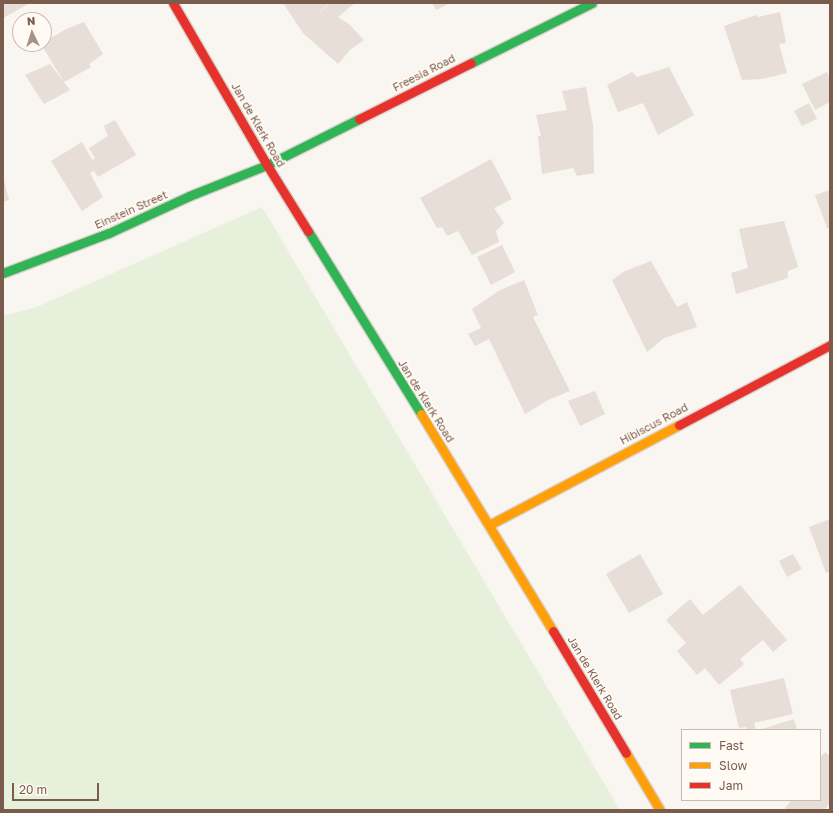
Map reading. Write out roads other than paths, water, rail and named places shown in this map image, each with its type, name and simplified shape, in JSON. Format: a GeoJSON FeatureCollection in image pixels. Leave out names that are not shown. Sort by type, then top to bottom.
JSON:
{"type":"FeatureCollection","features":[{"type":"Feature","properties":{"kind":"street","name":"Jan de Klerk Road"},"geometry":{"type":"LineString","coordinates":[[173,3],[267,165],[489,525],[660,810]]}},
{"type":"Feature","properties":{"kind":"street","name":"Freesia Road"},"geometry":{"type":"LineString","coordinates":[[267,165],[592,3]]}},
{"type":"Feature","properties":{"kind":"street","name":"Einstein Street"},"geometry":{"type":"LineString","coordinates":[[3,273],[110,233],[189,196],[267,165]]}},
{"type":"Feature","properties":{"kind":"street","name":"Hibiscus Road"},"geometry":{"type":"LineString","coordinates":[[489,525],[830,345]]}}]}
